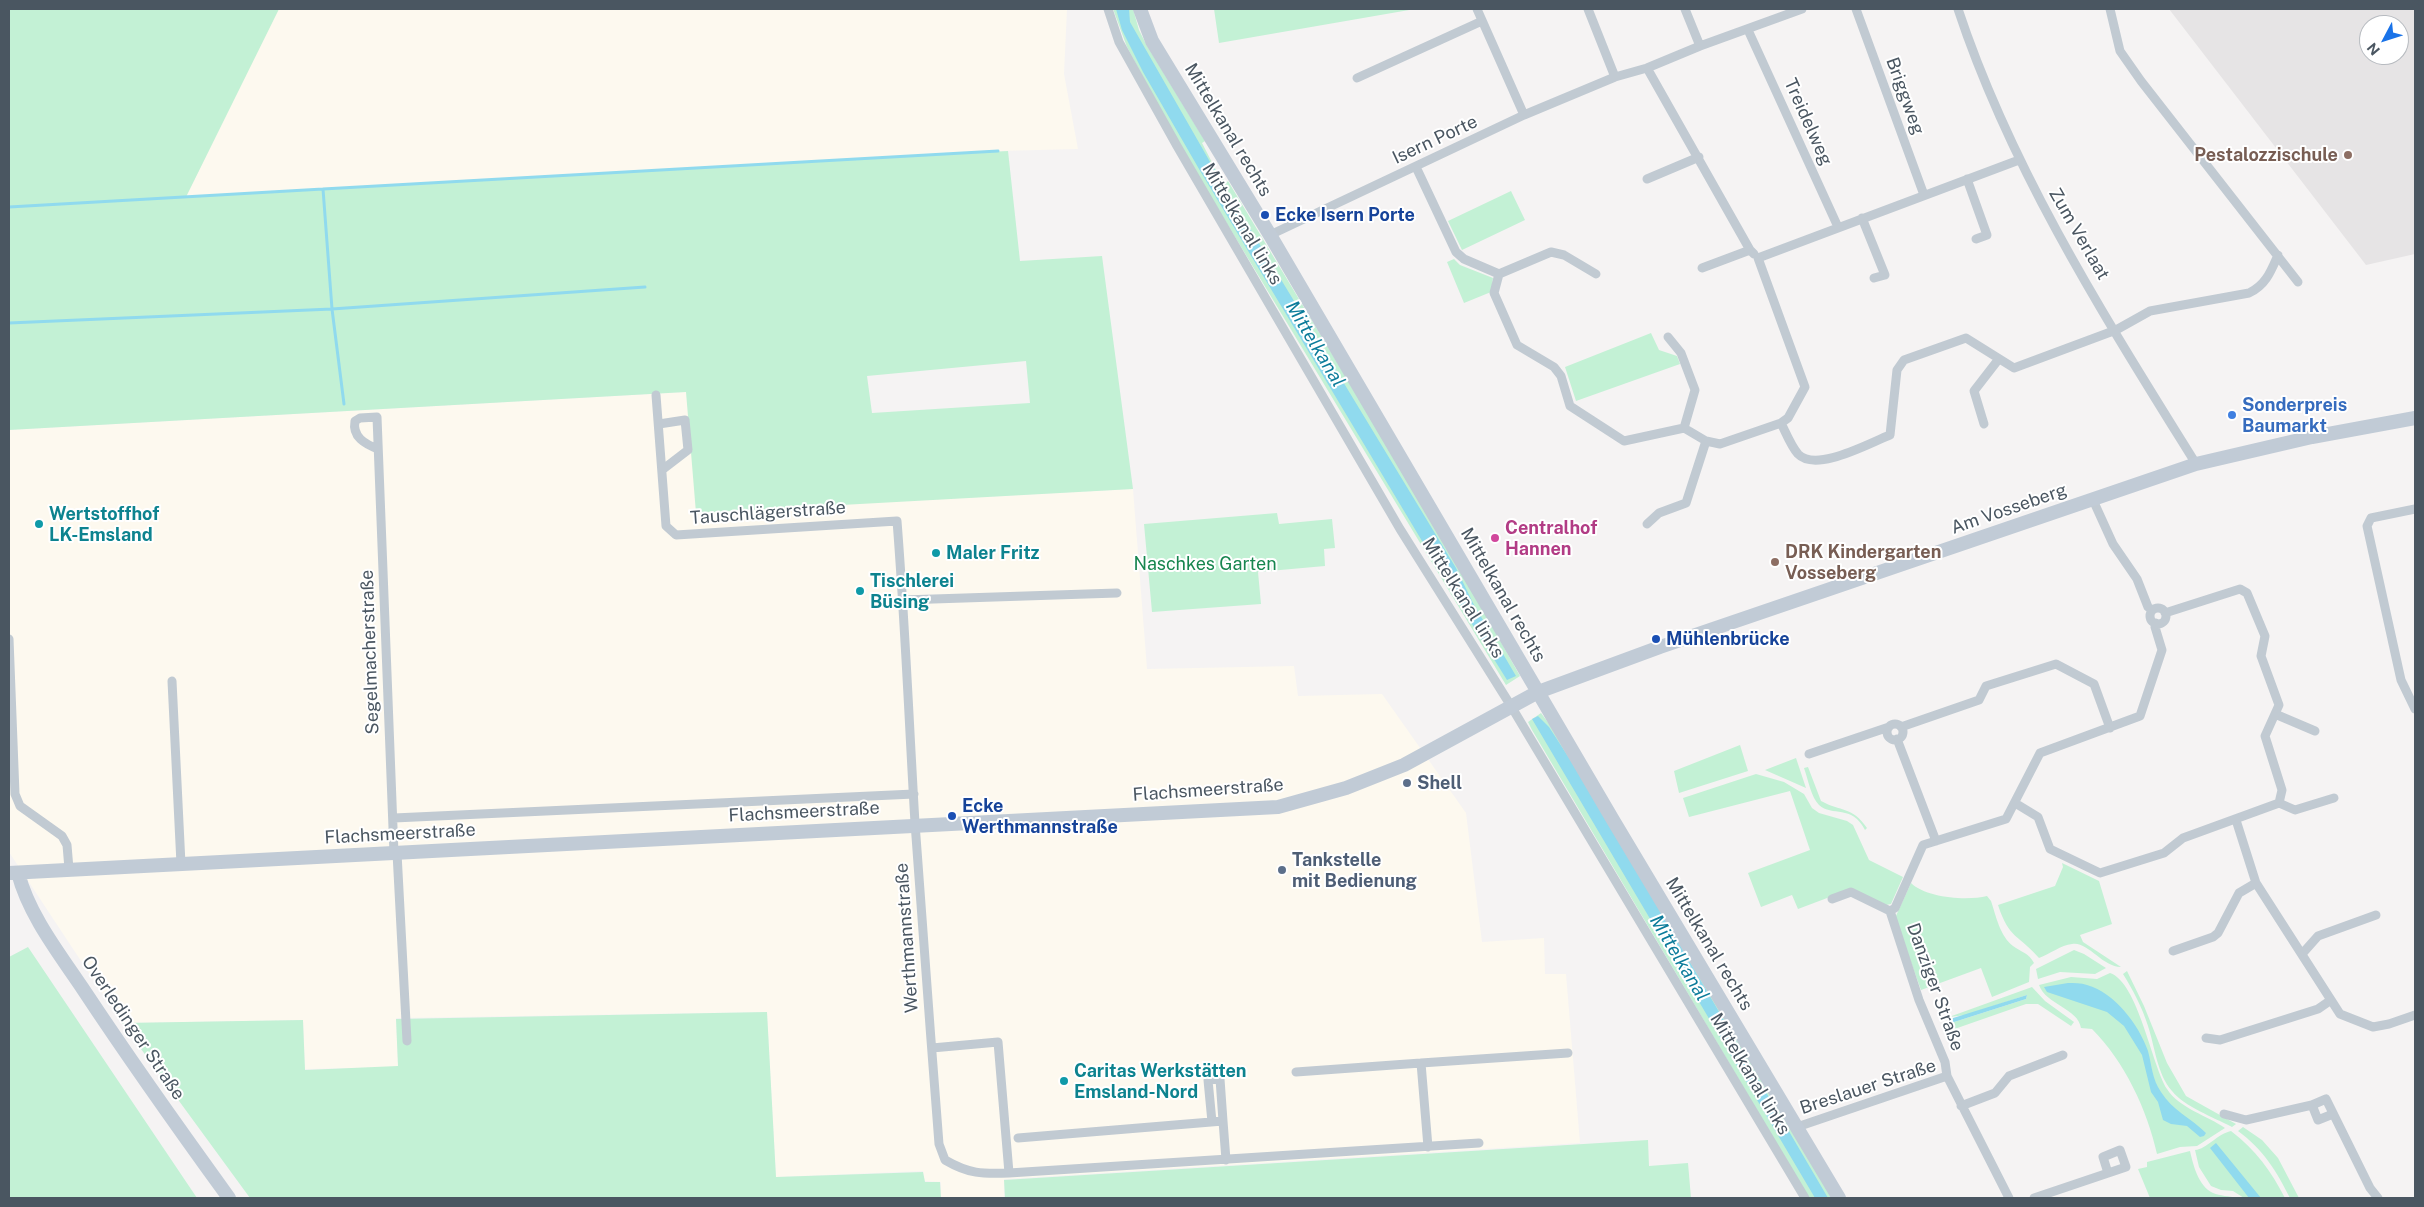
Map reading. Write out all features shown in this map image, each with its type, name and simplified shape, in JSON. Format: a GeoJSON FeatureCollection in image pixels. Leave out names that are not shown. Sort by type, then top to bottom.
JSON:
{"type":"FeatureCollection","features":[{"type":"Feature","properties":{"kind":"street","name":"Mittelkanal links"},"geometry":{"type":"LineString","coordinates":[[1108,9],[1119,42],[1177,146],[1400,529],[1524,699],[1805,1198]]}},
{"type":"Feature","properties":{"kind":"street","name":"Mittelkanal rechts"},"geometry":{"type":"LineString","coordinates":[[1140,9],[1152,41],[1270,236],[1524,699],[1797,1127],[1839,1198]]}},
{"type":"Feature","properties":{"kind":"street"},"geometry":{"type":"LineString","coordinates":[[1477,9],[1524,116]]}},
{"type":"Feature","properties":{"kind":"street"},"geometry":{"type":"LineString","coordinates":[[1588,9],[1614,77]]}},
{"type":"Feature","properties":{"kind":"street"},"geometry":{"type":"LineString","coordinates":[[1685,9],[1700,46]]}},
{"type":"Feature","properties":{"kind":"street","name":"Isern Porte"},"geometry":{"type":"LineString","coordinates":[[1270,236],[1524,116],[1614,77],[1647,68],[1700,46],[1748,30],[1783,12],[1802,9]]}},
{"type":"Feature","properties":{"kind":"street","name":"Briggweg"},"geometry":{"type":"LineString","coordinates":[[1856,9],[1924,195]]}},
{"type":"Feature","properties":{"kind":"street","name":"Zum Verlaat"},"geometry":{"type":"LineString","coordinates":[[1958,9],[1982,76],[2019,160],[2052,224],[2196,464]]}},
{"type":"Feature","properties":{"kind":"street"},"geometry":{"type":"LineString","coordinates":[[2110,9],[2120,52],[2141,82],[2298,282]]}},
{"type":"Feature","properties":{"kind":"street"},"geometry":{"type":"LineString","coordinates":[[1357,78],[1482,21]]}},
{"type":"Feature","properties":{"kind":"street","name":"Treidelweg"},"geometry":{"type":"LineString","coordinates":[[1748,30],[1838,227]]}},
{"type":"Feature","properties":{"kind":"street"},"geometry":{"type":"LineString","coordinates":[[1499,274],[1494,293],[1517,344],[1554,367],[1561,376],[1570,406],[1624,441],[1684,428],[1706,441],[1720,444],[1781,423],[1788,418],[1805,387],[1758,258],[1750,250],[1647,68]]}},
{"type":"Feature","properties":{"kind":"street"},"geometry":{"type":"LineString","coordinates":[[1647,179],[1699,157]]}},
{"type":"Feature","properties":{"kind":"street"},"geometry":{"type":"LineString","coordinates":[[1758,258],[2019,160]]}},
{"type":"Feature","properties":{"kind":"street"},"geometry":{"type":"LineString","coordinates":[[1416,167],[1456,252],[1464,259],[1499,274],[1551,252],[1564,255],[1596,274]]}},
{"type":"Feature","properties":{"kind":"street"},"geometry":{"type":"LineString","coordinates":[[1967,179],[1987,235],[1976,239]]}},
{"type":"Feature","properties":{"kind":"street"},"geometry":{"type":"LineString","coordinates":[[1862,218],[1884,275],[1874,278]]}},
{"type":"Feature","properties":{"kind":"street"},"geometry":{"type":"LineString","coordinates":[[1702,268],[1750,250]]}},
{"type":"Feature","properties":{"kind":"street"},"geometry":{"type":"LineString","coordinates":[[1781,423],[1799,455],[1809,460],[1824,461],[1890,435],[1897,370],[1904,360],[1966,338],[1998,360],[2014,368],[2116,330],[2150,311],[2249,293],[2259,288],[2269,277],[2278,255]]}},
{"type":"Feature","properties":{"kind":"street"},"geometry":{"type":"LineString","coordinates":[[1668,337],[1681,353],[1695,390],[1684,428]]}},
{"type":"Feature","properties":{"kind":"street"},"geometry":{"type":"LineString","coordinates":[[1984,424],[1974,391],[1998,360]]}},
{"type":"Feature","properties":{"kind":"street","name":"Tauschlägerstraße"},"geometry":{"type":"LineString","coordinates":[[656,395],[666,526],[676,535],[897,521],[915,825]]}},
{"type":"Feature","properties":{"kind":"street","name":"Am Vosseberg"},"geometry":{"type":"LineString","coordinates":[[1524,699],[1660,647],[2196,464],[2312,437],[2415,418]]}},
{"type":"Feature","properties":{"kind":"street"},"geometry":{"type":"LineString","coordinates":[[659,424],[685,420],[688,450],[662,470]]}},
{"type":"Feature","properties":{"kind":"street"},"geometry":{"type":"LineString","coordinates":[[1647,524],[1659,514],[1686,503],[1706,441]]}},
{"type":"Feature","properties":{"kind":"street","name":"Segelmacherstraße"},"geometry":{"type":"LineString","coordinates":[[378,449],[394,818],[407,1041]]}},
{"type":"Feature","properties":{"kind":"street"},"geometry":{"type":"LineString","coordinates":[[2094,500],[2114,544],[2137,579],[2148,607],[2152,610]]}},
{"type":"Feature","properties":{"kind":"street"},"geometry":{"type":"LineString","coordinates":[[2415,509],[2371,518],[2366,526],[2401,680],[2415,709]]}},
{"type":"Feature","properties":{"kind":"street"},"geometry":{"type":"LineString","coordinates":[[2165,613],[2240,589],[2247,593],[2264,636],[2261,656],[2279,705],[2265,736],[2282,790],[2279,803]]}},
{"type":"Feature","properties":{"kind":"street"},"geometry":{"type":"LineString","coordinates":[[903,600],[1117,593]]}},
{"type":"Feature","properties":{"kind":"street"},"geometry":{"type":"LineString","coordinates":[[2152,610],[2159,608],[2165,613]]}},
{"type":"Feature","properties":{"kind":"street"},"geometry":{"type":"LineString","coordinates":[[2152,610],[2150,618],[2156,624],[2163,621],[2165,613]]}},
{"type":"Feature","properties":{"kind":"street","name":"Danziger Straße"},"geometry":{"type":"LineString","coordinates":[[1890,911],[1895,908],[1923,845],[2006,819],[2040,753],[2140,716],[2162,650],[2155,627],[2156,624]]}},
{"type":"Feature","properties":{"kind":"street"},"geometry":{"type":"LineString","coordinates":[[9,639],[15,794],[20,806],[62,836],[67,845],[69,869]]}},
{"type":"Feature","properties":{"kind":"street"},"geometry":{"type":"LineString","coordinates":[[1810,754],[1895,724],[1902,727],[1979,700],[1986,686],[2056,664],[2094,684],[2110,728]]}},
{"type":"Feature","properties":{"kind":"street"},"geometry":{"type":"LineString","coordinates":[[172,681],[181,864]]}},
{"type":"Feature","properties":{"kind":"street","name":"Flachsmeerstraße"},"geometry":{"type":"LineString","coordinates":[[13,873],[1278,807],[1346,788],[1404,765],[1524,699]]}},
{"type":"Feature","properties":{"kind":"street"},"geometry":{"type":"LineString","coordinates":[[2275,714],[2315,732]]}},
{"type":"Feature","properties":{"kind":"street"},"geometry":{"type":"LineString","coordinates":[[1889,727],[1887,730],[1890,738],[1897,739],[1902,736],[1902,727]]}},
{"type":"Feature","properties":{"kind":"street"},"geometry":{"type":"LineString","coordinates":[[1897,739],[1936,841]]}},
{"type":"Feature","properties":{"kind":"street","name":"Flachsmeerstraße"},"geometry":{"type":"LineString","coordinates":[[394,818],[914,794]]}},
{"type":"Feature","properties":{"kind":"street"},"geometry":{"type":"LineString","coordinates":[[2015,803],[2038,817],[2050,849],[2100,873],[2164,853],[2183,838],[2279,803],[2295,810],[2334,798]]}},
{"type":"Feature","properties":{"kind":"street"},"geometry":{"type":"LineString","coordinates":[[2236,820],[2256,883],[2340,1014],[2373,1027],[2389,1024],[2415,1015]]}},
{"type":"Feature","properties":{"kind":"street","name":"Werthmannstraße"},"geometry":{"type":"LineString","coordinates":[[915,825],[939,1144],[945,1160],[964,1171],[1009,1173],[1479,1144]]}},
{"type":"Feature","properties":{"kind":"street","name":"Overledinger Straße"},"geometry":{"type":"LineString","coordinates":[[13,873],[50,939],[121,1047],[229,1198]]}},
{"type":"Feature","properties":{"kind":"street"},"geometry":{"type":"LineString","coordinates":[[2173,951],[2213,938],[2218,933],[2239,892],[2256,883]]}},
{"type":"Feature","properties":{"kind":"street","name":"Danziger Straße"},"geometry":{"type":"LineString","coordinates":[[1832,899],[1850,892],[1890,911],[1919,1000],[1945,1062],[1947,1076]]}},
{"type":"Feature","properties":{"kind":"street"},"geometry":{"type":"LineString","coordinates":[[2302,954],[2318,936],[2376,915]]}},
{"type":"Feature","properties":{"kind":"street"},"geometry":{"type":"LineString","coordinates":[[2206,1038],[2220,1040],[2318,1009],[2331,1000]]}},
{"type":"Feature","properties":{"kind":"street"},"geometry":{"type":"LineString","coordinates":[[932,1048],[998,1042],[1009,1173]]}},
{"type":"Feature","properties":{"kind":"street"},"geometry":{"type":"LineString","coordinates":[[1296,1072],[1568,1053]]}},
{"type":"Feature","properties":{"kind":"street"},"geometry":{"type":"LineString","coordinates":[[1961,1106],[1995,1093],[2008,1076],[2063,1055]]}},
{"type":"Feature","properties":{"kind":"street"},"geometry":{"type":"LineString","coordinates":[[1421,1063],[1428,1146]]}},
{"type":"Feature","properties":{"kind":"street","name":"Breslauer Straße"},"geometry":{"type":"LineString","coordinates":[[1797,1127],[1947,1076],[2009,1198]]}},
{"type":"Feature","properties":{"kind":"street"},"geometry":{"type":"LineString","coordinates":[[1212,1122],[1208,1080],[1220,1079],[1226,1160]]}},
{"type":"Feature","properties":{"kind":"street"},"geometry":{"type":"LineString","coordinates":[[2224,1114],[2246,1120],[2312,1105],[2326,1099],[2370,1188],[2378,1198]]}},
{"type":"Feature","properties":{"kind":"street"},"geometry":{"type":"LineString","coordinates":[[2312,1105],[2318,1120],[2333,1114]]}},
{"type":"Feature","properties":{"kind":"street"},"geometry":{"type":"LineString","coordinates":[[1018,1138],[1223,1121]]}},
{"type":"Feature","properties":{"kind":"street"},"geometry":{"type":"LineString","coordinates":[[2034,1198],[2108,1173]]}},
{"type":"Feature","properties":{"kind":"shaded area"},"geometry":{"type":"Polygon","coordinates":[[[278,9],[1067,9],[1064,74],[1078,149],[998,151],[186,197],[278,9]]]}},
{"type":"Feature","properties":{"kind":"shaded area","name":"Pestalozzischule"},"geometry":{"type":"Polygon","coordinates":[[[2169,9],[2415,9],[2415,254],[2366,265],[2169,9]]]}},
{"type":"Feature","properties":{"kind":"shaded area"},"geometry":{"type":"Polygon","coordinates":[[[686,392],[905,501],[1133,489],[1147,669],[1294,666],[1298,696],[1382,694],[1466,813],[1482,942],[1544,938],[1545,974],[1566,974],[1580,1143],[1004,1179],[1004,1198],[941,1198],[941,1182],[925,1181],[923,1171],[776,1177],[767,1012],[396,1018],[398,1067],[305,1069],[303,1020],[122,1023],[9,852],[9,430],[686,392]]]}},
{"type":"Feature","properties":{"kind":"green space"},"geometry":{"type":"Polygon","coordinates":[[[9,9],[279,9],[186,197],[1008,151],[1020,261],[1102,256],[1133,489],[696,513],[686,392],[9,430],[9,9]],[[1026,361],[867,376],[872,413],[1030,403],[1026,361]]]}},
{"type":"Feature","properties":{"kind":"green space"},"geometry":{"type":"Polygon","coordinates":[[[1113,9],[1133,9],[1139,30],[1146,44],[1205,141],[1202,143],[1217,172],[1219,171],[1226,183],[1228,181],[1442,537],[1520,676],[1506,685],[1180,146],[1127,47],[1113,9]]]}},
{"type":"Feature","properties":{"kind":"green space"},"geometry":{"type":"Polygon","coordinates":[[[1214,9],[1415,9],[1219,43],[1214,9]]]}},
{"type":"Feature","properties":{"kind":"green space"},"geometry":{"type":"Polygon","coordinates":[[[1511,191],[1525,220],[1462,250],[1448,221],[1511,191]]]}},
{"type":"Feature","properties":{"kind":"green space"},"geometry":{"type":"Polygon","coordinates":[[[1454,259],[1460,265],[1493,278],[1491,292],[1464,303],[1447,262],[1454,259]]]}},
{"type":"Feature","properties":{"kind":"green space"},"geometry":{"type":"Polygon","coordinates":[[[1651,333],[1659,350],[1677,356],[1680,364],[1576,401],[1565,367],[1651,333]]]}},
{"type":"Feature","properties":{"kind":"green space","name":"Naschkes Garten"},"geometry":{"type":"Polygon","coordinates":[[[1277,513],[1279,524],[1332,519],[1335,548],[1324,549],[1325,566],[1258,572],[1261,604],[1152,612],[1144,524],[1277,513]]]}},
{"type":"Feature","properties":{"kind":"green space"},"geometry":{"type":"Polygon","coordinates":[[[1541,713],[1550,725],[1832,1198],[1809,1198],[1532,730],[1528,722],[1541,713]]]}},
{"type":"Feature","properties":{"kind":"green space"},"geometry":{"type":"Polygon","coordinates":[[[1740,745],[1748,771],[1679,793],[1674,771],[1740,745]]]}},
{"type":"Feature","properties":{"kind":"green space"},"geometry":{"type":"Polygon","coordinates":[[[1796,758],[1806,788],[1765,770],[1796,758]]]}},
{"type":"Feature","properties":{"kind":"green space"},"geometry":{"type":"Polygon","coordinates":[[[1808,767],[1821,801],[1846,810],[1856,816],[1867,828],[1865,830],[1854,817],[1824,808],[1816,802],[1804,768],[1808,767]]]}},
{"type":"Feature","properties":{"kind":"green space"},"geometry":{"type":"Polygon","coordinates":[[[1756,774],[1784,782],[1804,794],[1812,808],[1819,813],[1847,821],[1853,825],[1869,860],[1903,877],[1891,904],[1886,905],[1851,889],[1798,909],[1792,895],[1761,907],[1748,873],[1810,850],[1790,791],[1689,817],[1683,798],[1756,774]]]}},
{"type":"Feature","properties":{"kind":"green space"},"geometry":{"type":"Polygon","coordinates":[[[2062,863],[2099,881],[2112,924],[2080,935],[2083,942],[2121,967],[2108,963],[2084,946],[2078,944],[2064,946],[2039,958],[2015,936],[2006,924],[1998,905],[2055,886],[2063,867],[2062,863]]]}},
{"type":"Feature","properties":{"kind":"green space"},"geometry":{"type":"Polygon","coordinates":[[[1911,883],[1926,892],[1947,897],[1969,898],[1987,896],[1991,901],[2005,937],[2013,946],[2030,957],[2034,963],[2030,967],[2029,982],[1992,997],[1981,968],[1921,990],[1895,918],[1911,883]]]}},
{"type":"Feature","properties":{"kind":"green space"},"geometry":{"type":"Polygon","coordinates":[[[28,947],[197,1198],[9,1198],[9,957],[28,947]]]}},
{"type":"Feature","properties":{"kind":"green space"},"geometry":{"type":"Polygon","coordinates":[[[2074,950],[2106,968],[2095,974],[2060,972],[2038,979],[2036,969],[2074,950]]]}},
{"type":"Feature","properties":{"kind":"green space"},"geometry":{"type":"Polygon","coordinates":[[[2127,971],[2144,1006],[2167,1063],[2186,1096],[2236,1124],[2232,1127],[2184,1102],[2167,1084],[2160,1068],[2143,1012],[2123,974],[2127,971]]]}},
{"type":"Feature","properties":{"kind":"green space"},"geometry":{"type":"Polygon","coordinates":[[[2110,973],[2120,980],[2129,992],[2161,1078],[2172,1096],[2186,1107],[2225,1128],[2197,1146],[2180,1147],[2157,1154],[2147,1120],[2133,1087],[2114,1056],[2092,1029],[2081,1028],[2079,1021],[2048,997],[2039,985],[2071,977],[2097,979],[2110,973]]]}},
{"type":"Feature","properties":{"kind":"green space"},"geometry":{"type":"Polygon","coordinates":[[[2032,987],[2045,1001],[2074,1022],[2071,1026],[2038,1004],[2026,1004],[1943,1033],[1949,1029],[1951,1023],[2026,999],[2027,995],[1966,1015],[1949,1017],[2032,987]]]}},
{"type":"Feature","properties":{"kind":"green space"},"geometry":{"type":"Polygon","coordinates":[[[767,1012],[776,1177],[923,1172],[925,1182],[940,1182],[941,1198],[250,1198],[122,1023],[303,1020],[305,1070],[398,1066],[396,1019],[767,1012]]]}},
{"type":"Feature","properties":{"kind":"green space"},"geometry":{"type":"Polygon","coordinates":[[[2243,1127],[2262,1140],[2278,1158],[2299,1198],[2290,1198],[2280,1179],[2262,1153],[2238,1131],[2243,1127]]]}},
{"type":"Feature","properties":{"kind":"green space"},"geometry":{"type":"Polygon","coordinates":[[[2231,1131],[2262,1162],[2285,1198],[2244,1198],[2233,1191],[2221,1190],[2211,1186],[2199,1167],[2195,1150],[2204,1147],[2221,1135],[2231,1131]]]}},
{"type":"Feature","properties":{"kind":"green space"},"geometry":{"type":"Polygon","coordinates":[[[1648,1140],[1649,1166],[1688,1163],[1691,1198],[1005,1198],[1004,1180],[1648,1140]]]}},
{"type":"Feature","properties":{"kind":"green space"},"geometry":{"type":"Polygon","coordinates":[[[2190,1151],[2197,1174],[2208,1190],[2216,1194],[2237,1198],[2150,1198],[2138,1169],[2147,1167],[2147,1162],[2190,1151]]]}},
{"type":"Feature","properties":{"kind":"water","name":"Mittelkanal"},"geometry":{"type":"Polygon","coordinates":[[[1116,9],[1129,9],[1130,22],[1217,174],[1456,568],[1473,603],[1516,676],[1507,680],[1467,616],[1199,169],[1143,72],[1122,30],[1116,9]]]}},
{"type":"Feature","properties":{"kind":"water","name":"Mittelkanal"},"geometry":{"type":"Polygon","coordinates":[[[1538,716],[1549,727],[1584,781],[1828,1198],[1815,1198],[1532,719],[1538,716]]]}},
{"type":"Feature","properties":{"kind":"water"},"geometry":{"type":"Polygon","coordinates":[[[2068,983],[2087,985],[2097,989],[2125,1011],[2144,1041],[2154,1077],[2161,1092],[2176,1109],[2206,1133],[2204,1136],[2200,1137],[2187,1126],[2171,1124],[2163,1120],[2158,1102],[2151,1092],[2142,1055],[2124,1026],[2107,1012],[2047,992],[2044,987],[2068,983]]]}},
{"type":"Feature","properties":{"kind":"water"},"geometry":{"type":"Polygon","coordinates":[[[2027,995],[2026,999],[1951,1023],[1950,1019],[2027,995]]]}},
{"type":"Feature","properties":{"kind":"water"},"geometry":{"type":"Polygon","coordinates":[[[2216,1143],[2261,1198],[2249,1198],[2210,1148],[2216,1143]]]}},
{"type":"Feature","properties":{"kind":"waterway"},"geometry":{"type":"LineString","coordinates":[[344,404],[332,309],[323,189],[998,151]]}},
{"type":"Feature","properties":{"kind":"waterway"},"geometry":{"type":"LineString","coordinates":[[9,207],[323,189]]}},
{"type":"Feature","properties":{"kind":"waterway"},"geometry":{"type":"LineString","coordinates":[[9,323],[332,309],[645,287]]}},
{"type":"Feature","properties":{"kind":"place","name":"Pestalozzischule"},"geometry":{"type":"Point","coordinates":[2348,155]}},
{"type":"Feature","properties":{"kind":"place","name":"Ecke Isern Porte"},"geometry":{"type":"Point","coordinates":[1265,215]}},
{"type":"Feature","properties":{"kind":"place","name":"Sonderpreis Baumarkt"},"geometry":{"type":"Point","coordinates":[2232,415]}},
{"type":"Feature","properties":{"kind":"place","name":"Wertstoffhof LK-Emsland"},"geometry":{"type":"Point","coordinates":[39,524]}},
{"type":"Feature","properties":{"kind":"place","name":"Centralhof Hannen"},"geometry":{"type":"Point","coordinates":[1495,538]}},
{"type":"Feature","properties":{"kind":"place","name":"Maler Fritz"},"geometry":{"type":"Point","coordinates":[936,553]}},
{"type":"Feature","properties":{"kind":"place","name":"DRK Kindergarten Vosseberg"},"geometry":{"type":"Point","coordinates":[1775,562]}},
{"type":"Feature","properties":{"kind":"place","name":"Tischlerei Büsing"},"geometry":{"type":"Point","coordinates":[860,591]}},
{"type":"Feature","properties":{"kind":"place","name":"Mühlenbrücke"},"geometry":{"type":"Point","coordinates":[1656,639]}},
{"type":"Feature","properties":{"kind":"place","name":"Shell"},"geometry":{"type":"Point","coordinates":[1407,783]}},
{"type":"Feature","properties":{"kind":"place","name":"Ecke Werthmannstraße"},"geometry":{"type":"Point","coordinates":[952,816]}},
{"type":"Feature","properties":{"kind":"place","name":"Tankstelle mit Bedienung"},"geometry":{"type":"Point","coordinates":[1282,870]}},
{"type":"Feature","properties":{"kind":"place","name":"Caritas Werkstätten Emsland-Nord"},"geometry":{"type":"Point","coordinates":[1064,1081]}}]}
